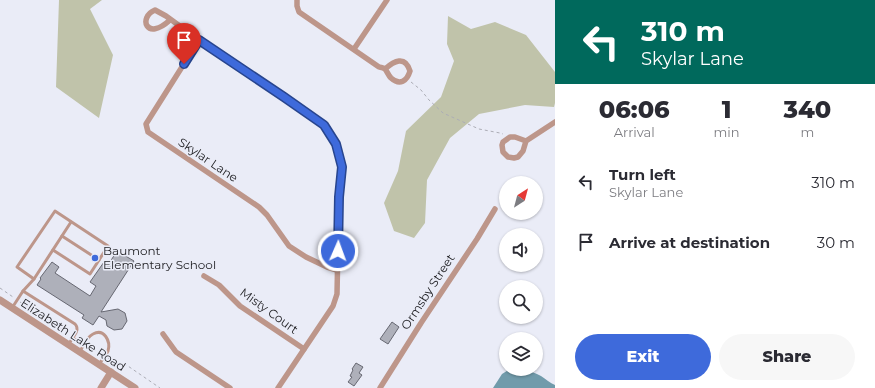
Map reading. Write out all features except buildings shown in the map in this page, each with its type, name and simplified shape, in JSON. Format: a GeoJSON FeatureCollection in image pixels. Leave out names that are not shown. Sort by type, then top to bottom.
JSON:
{"type":"FeatureCollection","features":[{"type":"Feature","properties":{"kind":"street"},"geometry":{"type":"LineString","coordinates":[[297,0],[299,12],[379,67],[385,69],[390,77],[402,82],[407,78],[410,71],[409,67],[399,60],[385,69]]}},
{"type":"Feature","properties":{"kind":"street"},"geometry":{"type":"LineString","coordinates":[[354,49],[386,0]]}},
{"type":"Feature","properties":{"kind":"street"},"geometry":{"type":"LineString","coordinates":[[170,20],[324,125],[336,144],[342,167],[339,197],[337,294],[333,306],[278,388]]}},
{"type":"Feature","properties":{"kind":"street","name":"Skylar Lane"},"geometry":{"type":"LineString","coordinates":[[199,40],[146,124],[148,132],[259,207],[267,215],[289,246],[327,268],[337,270]]}},
{"type":"Feature","properties":{"kind":"street"},"geometry":{"type":"LineString","coordinates":[[526,141],[514,137],[509,138],[503,142],[503,152],[511,158],[518,157],[523,151],[526,141],[555,122]]}},
{"type":"Feature","properties":{"kind":"street","name":"Ormsby Street"},"geometry":{"type":"LineString","coordinates":[[380,388],[495,209]]}},
{"type":"Feature","properties":{"kind":"street","name":"Misty Court"},"geometry":{"type":"LineString","coordinates":[[204,276],[219,285],[240,306],[304,349]]}},
{"type":"Feature","properties":{"kind":"street","name":"Elizabeth Lake Road"},"geometry":{"type":"LineString","coordinates":[[0,300],[68,345],[82,347],[99,364],[135,388]]}},
{"type":"Feature","properties":{"kind":"street"},"geometry":{"type":"LineString","coordinates":[[163,334],[176,352],[230,388]]}},
{"type":"Feature","properties":{"kind":"street"},"geometry":{"type":"LineString","coordinates":[[101,388],[111,372]]}},
{"type":"Feature","properties":{"kind":"lane"},"geometry":{"type":"LineString","coordinates":[[34,278],[18,267],[55,211],[108,246],[90,274],[53,250]]}},
{"type":"Feature","properties":{"kind":"lane"},"geometry":{"type":"LineString","coordinates":[[12,308],[71,222]]}},
{"type":"Feature","properties":{"kind":"lane"},"geometry":{"type":"LineString","coordinates":[[62,236],[99,260]]}},
{"type":"Feature","properties":{"kind":"lane"},"geometry":{"type":"LineString","coordinates":[[23,291],[75,324],[78,328],[68,345]]}},
{"type":"Feature","properties":{"kind":"lane"},"geometry":{"type":"LineString","coordinates":[[73,337],[82,347],[88,338],[93,334],[98,332],[104,334],[109,342],[108,351],[99,364]]}},
{"type":"Feature","properties":{"kind":"path"},"geometry":{"type":"LineString","coordinates":[[407,78],[443,113],[479,129],[500,133],[509,138]]}},
{"type":"Feature","properties":{"kind":"path"},"geometry":{"type":"LineString","coordinates":[[0,288],[73,337]]}},
{"type":"Feature","properties":{"kind":"path"},"geometry":{"type":"LineString","coordinates":[[82,347],[104,356],[118,365],[125,364],[160,388]]}},
{"type":"Feature","properties":{"kind":"green space"},"geometry":{"type":"Polygon","coordinates":[[[59,0],[102,0],[90,9],[113,55],[99,118],[56,87],[59,0]]]}},
{"type":"Feature","properties":{"kind":"green space"},"geometry":{"type":"Polygon","coordinates":[[[448,16],[471,29],[495,22],[526,35],[555,72],[555,103],[554,107],[525,105],[479,114],[450,138],[427,180],[425,223],[414,238],[394,231],[384,203],[398,171],[406,131],[441,97],[454,61],[447,44],[448,16]]]}},
{"type":"Feature","properties":{"kind":"water"},"geometry":{"type":"Polygon","coordinates":[[[501,376],[541,376],[555,385],[555,388],[493,388],[501,376]]]}},
{"type":"Feature","properties":{"kind":"place","name":"Baumont Elementary School"},"geometry":{"type":"Point","coordinates":[95,258]}},
{"type":"Feature","properties":{"kind":"route"},"geometry":{"type":"LineString","coordinates":[[184,64],[199,40],[324,125],[336,144],[342,167],[339,197],[338,251]]}}]}
